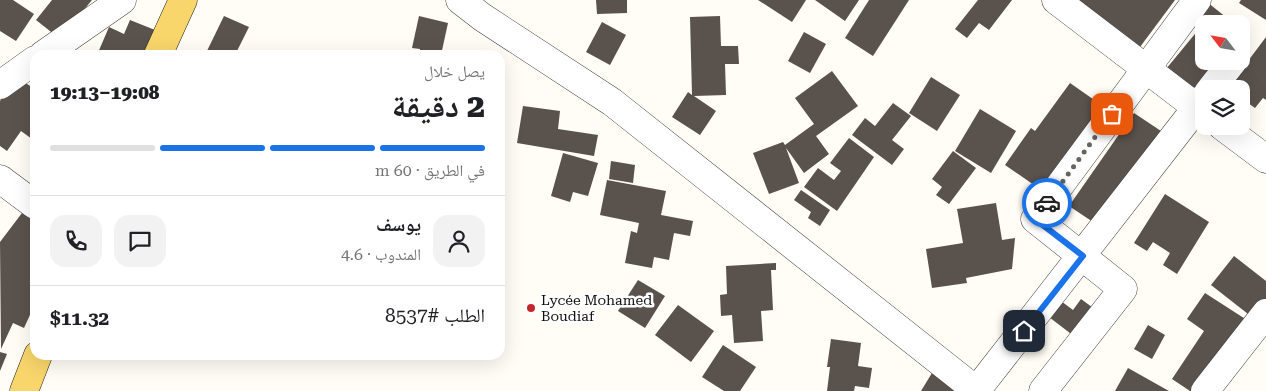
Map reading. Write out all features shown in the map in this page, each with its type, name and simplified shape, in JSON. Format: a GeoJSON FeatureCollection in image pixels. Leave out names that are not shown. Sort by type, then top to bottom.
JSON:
{"type":"FeatureCollection","features":[{"type":"Feature","properties":{"kind":"main road"},"geometry":{"type":"LineString","coordinates":[[160,50],[183,0]]}},
{"type":"Feature","properties":{"kind":"main road"},"geometry":{"type":"LineString","coordinates":[[24,391],[36,360]]}},
{"type":"Feature","properties":{"kind":"street"},"geometry":{"type":"LineString","coordinates":[[50,50],[122,0]]}},
{"type":"Feature","properties":{"kind":"street"},"geometry":{"type":"LineString","coordinates":[[460,0],[482,17],[612,102],[977,391],[1195,113]]}},
{"type":"Feature","properties":{"kind":"street"},"geometry":{"type":"LineString","coordinates":[[1056,0],[1146,69],[1195,97]]}},
{"type":"Feature","properties":{"kind":"street"},"geometry":{"type":"LineString","coordinates":[[1043,391],[1123,289],[1035,219],[1197,0]]}},
{"type":"Feature","properties":{"kind":"street"},"geometry":{"type":"LineString","coordinates":[[0,85],[30,64]]}},
{"type":"Feature","properties":{"kind":"street"},"geometry":{"type":"LineString","coordinates":[[1234,135],[1266,159]]}},
{"type":"Feature","properties":{"kind":"street"},"geometry":{"type":"LineString","coordinates":[[0,180],[30,201]]}},
{"type":"Feature","properties":{"kind":"street"},"geometry":{"type":"LineString","coordinates":[[1205,391],[1266,313]]}},
{"type":"Feature","properties":{"kind":"building"},"geometry":{"type":"Polygon","coordinates":[[[0,0],[13,0],[34,14],[16,41],[0,31],[0,0]]]}},
{"type":"Feature","properties":{"kind":"building"},"geometry":{"type":"Polygon","coordinates":[[[52,0],[92,0],[60,39],[36,20],[52,0]]]}},
{"type":"Feature","properties":{"kind":"building"},"geometry":{"type":"Polygon","coordinates":[[[596,0],[627,0],[627,13],[597,14],[596,0]]]}},
{"type":"Feature","properties":{"kind":"building"},"geometry":{"type":"Polygon","coordinates":[[[758,0],[806,0],[792,22],[758,0]]]}},
{"type":"Feature","properties":{"kind":"building"},"geometry":{"type":"Polygon","coordinates":[[[815,0],[859,0],[845,21],[815,0]]]}},
{"type":"Feature","properties":{"kind":"building"},"geometry":{"type":"Polygon","coordinates":[[[869,0],[909,0],[873,56],[845,38],[869,0]]]}},
{"type":"Feature","properties":{"kind":"building"},"geometry":{"type":"Polygon","coordinates":[[[978,0],[1012,0],[989,30],[979,23],[967,38],[955,29],[978,0]]]}},
{"type":"Feature","properties":{"kind":"building"},"geometry":{"type":"Polygon","coordinates":[[[1076,0],[1175,0],[1140,47],[1076,0]]]}},
{"type":"Feature","properties":{"kind":"building"},"geometry":{"type":"Polygon","coordinates":[[[1241,0],[1266,0],[1266,20],[1239,3],[1241,0]]]}},
{"type":"Feature","properties":{"kind":"building"},"geometry":{"type":"Polygon","coordinates":[[[1207,2],[1223,15],[1197,15],[1207,2]]]}},
{"type":"Feature","properties":{"kind":"building"},"geometry":{"type":"Polygon","coordinates":[[[224,16],[249,27],[238,50],[207,50],[224,16]]]}},
{"type":"Feature","properties":{"kind":"building"},"geometry":{"type":"Polygon","coordinates":[[[419,16],[448,23],[442,50],[412,48],[419,16]]]}},
{"type":"Feature","properties":{"kind":"building"},"geometry":{"type":"Polygon","coordinates":[[[720,16],[721,46],[738,46],[739,64],[725,64],[726,95],[694,96],[716,111],[700,135],[672,117],[688,92],[692,95],[690,17],[720,16]]]}},
{"type":"Feature","properties":{"kind":"building"},"geometry":{"type":"Polygon","coordinates":[[[1195,17],[1195,26],[1191,22],[1195,17]]]}},
{"type":"Feature","properties":{"kind":"building"},"geometry":{"type":"Polygon","coordinates":[[[130,20],[155,30],[146,50],[99,50],[109,27],[124,34],[130,20]]]}},
{"type":"Feature","properties":{"kind":"building"},"geometry":{"type":"Polygon","coordinates":[[[602,22],[626,35],[610,65],[586,52],[602,22]]]}},
{"type":"Feature","properties":{"kind":"building"},"geometry":{"type":"Polygon","coordinates":[[[804,32],[826,44],[810,73],[788,61],[804,32]]]}},
{"type":"Feature","properties":{"kind":"building"},"geometry":{"type":"Polygon","coordinates":[[[1195,34],[1195,70],[1217,70],[1209,80],[1195,80],[1195,92],[1166,69],[1195,34]]]}},
{"type":"Feature","properties":{"kind":"building"},"geometry":{"type":"Polygon","coordinates":[[[1266,37],[1266,100],[1263,98],[1255,108],[1250,104],[1250,80],[1234,80],[1241,70],[1250,70],[1250,58],[1266,37]]]}},
{"type":"Feature","properties":{"kind":"building"},"geometry":{"type":"Polygon","coordinates":[[[832,71],[858,106],[816,136],[829,154],[804,173],[786,148],[799,183],[769,194],[753,153],[783,142],[785,145],[814,124],[795,98],[832,71]]]}},
{"type":"Feature","properties":{"kind":"building"},"geometry":{"type":"Polygon","coordinates":[[[16,77],[30,86],[30,138],[21,131],[7,151],[0,146],[0,101],[16,77]]]}},
{"type":"Feature","properties":{"kind":"building"},"geometry":{"type":"Polygon","coordinates":[[[931,77],[960,95],[937,131],[909,113],[931,77]]]}},
{"type":"Feature","properties":{"kind":"building"},"geometry":{"type":"Polygon","coordinates":[[[1070,83],[1100,104],[1091,116],[1103,125],[1047,194],[1005,165],[1031,128],[1035,131],[1070,83]]]}},
{"type":"Feature","properties":{"kind":"building"},"geometry":{"type":"Polygon","coordinates":[[[893,103],[911,116],[892,140],[904,149],[892,165],[852,135],[865,118],[875,126],[893,103]]]}},
{"type":"Feature","properties":{"kind":"building"},"geometry":{"type":"Polygon","coordinates":[[[523,106],[560,111],[558,129],[598,135],[594,156],[517,143],[523,106]]]}},
{"type":"Feature","properties":{"kind":"building"},"geometry":{"type":"Polygon","coordinates":[[[980,109],[1016,131],[991,173],[955,151],[980,109]]]}},
{"type":"Feature","properties":{"kind":"building"},"geometry":{"type":"Polygon","coordinates":[[[1134,113],[1161,131],[1096,224],[1069,206],[1134,113]]]}},
{"type":"Feature","properties":{"kind":"building"},"geometry":{"type":"Polygon","coordinates":[[[849,138],[874,157],[837,211],[804,187],[818,168],[834,180],[841,171],[830,163],[849,138]]]}},
{"type":"Feature","properties":{"kind":"building"},"geometry":{"type":"Polygon","coordinates":[[[953,151],[976,168],[949,204],[936,195],[942,187],[932,179],[953,151]]]}},
{"type":"Feature","properties":{"kind":"building"},"geometry":{"type":"Polygon","coordinates":[[[563,153],[598,163],[588,196],[573,192],[570,202],[551,196],[563,153]]]}},
{"type":"Feature","properties":{"kind":"building"},"geometry":{"type":"Polygon","coordinates":[[[611,161],[635,165],[633,183],[609,179],[611,161]]]}},
{"type":"Feature","properties":{"kind":"building"},"geometry":{"type":"Polygon","coordinates":[[[607,180],[666,191],[661,215],[693,221],[690,236],[674,233],[669,260],[654,257],[652,268],[625,263],[631,231],[637,233],[639,223],[600,215],[607,180]]]}},
{"type":"Feature","properties":{"kind":"building"},"geometry":{"type":"Polygon","coordinates":[[[801,190],[830,210],[820,226],[808,218],[811,212],[794,200],[801,190]]]}},
{"type":"Feature","properties":{"kind":"building"},"geometry":{"type":"Polygon","coordinates":[[[1165,194],[1209,222],[1177,274],[1163,265],[1170,253],[1153,242],[1147,251],[1134,243],[1165,194]]]}},
{"type":"Feature","properties":{"kind":"building"},"geometry":{"type":"Polygon","coordinates":[[[996,203],[1002,240],[1015,238],[1012,269],[966,278],[967,283],[932,288],[926,249],[963,243],[957,209],[996,203]]]}},
{"type":"Feature","properties":{"kind":"building"},"geometry":{"type":"Polygon","coordinates":[[[22,213],[30,218],[30,315],[24,328],[13,323],[1,349],[0,242],[22,213]]]}},
{"type":"Feature","properties":{"kind":"building"},"geometry":{"type":"Polygon","coordinates":[[[1234,256],[1266,281],[1266,310],[1257,321],[1211,285],[1234,256]]]}},
{"type":"Feature","properties":{"kind":"building"},"geometry":{"type":"Polygon","coordinates":[[[776,263],[776,270],[771,270],[773,310],[761,311],[763,341],[734,343],[732,315],[721,316],[720,295],[727,294],[726,266],[776,263]]]}},
{"type":"Feature","properties":{"kind":"building"},"geometry":{"type":"Polygon","coordinates":[[[638,280],[665,296],[645,328],[618,311],[638,280]]]}},
{"type":"Feature","properties":{"kind":"building"},"geometry":{"type":"Polygon","coordinates":[[[1205,293],[1250,322],[1207,391],[1190,391],[1172,379],[1204,331],[1187,319],[1205,293]]]}},
{"type":"Feature","properties":{"kind":"building"},"geometry":{"type":"Polygon","coordinates":[[[1081,299],[1100,313],[1079,340],[1049,317],[1061,301],[1073,310],[1081,299]]]}},
{"type":"Feature","properties":{"kind":"building"},"geometry":{"type":"Polygon","coordinates":[[[678,305],[714,331],[691,362],[655,335],[678,305]]]}},
{"type":"Feature","properties":{"kind":"building"},"geometry":{"type":"Polygon","coordinates":[[[1148,325],[1165,335],[1152,359],[1134,349],[1148,325]]]}},
{"type":"Feature","properties":{"kind":"building"},"geometry":{"type":"Polygon","coordinates":[[[831,339],[861,343],[858,366],[872,368],[869,388],[855,386],[854,391],[827,391],[830,367],[827,367],[831,339]]]}},
{"type":"Feature","properties":{"kind":"building"},"geometry":{"type":"Polygon","coordinates":[[[723,345],[756,367],[740,391],[724,391],[702,377],[723,345]]]}},
{"type":"Feature","properties":{"kind":"building"},"geometry":{"type":"Polygon","coordinates":[[[0,352],[7,354],[0,371],[0,352]]]}},
{"type":"Feature","properties":{"kind":"building"},"geometry":{"type":"Polygon","coordinates":[[[938,363],[964,391],[921,391],[938,363]]]}},
{"type":"Feature","properties":{"kind":"building"},"geometry":{"type":"Polygon","coordinates":[[[1128,368],[1169,391],[1115,391],[1128,368]]]}},
{"type":"Feature","properties":{"kind":"way so far"},"geometry":{"type":"LineString","coordinates":[[1047,203],[1112,114]]}},
{"type":"Feature","properties":{"kind":"place","name":"Lycée Mohamed Boudiaf"},"geometry":{"type":"Point","coordinates":[531,308]}},
{"type":"Feature","properties":{"kind":"route"},"geometry":{"type":"LineString","coordinates":[[1024,331],[1083,256],[1035,219],[1047,203]]}}]}
